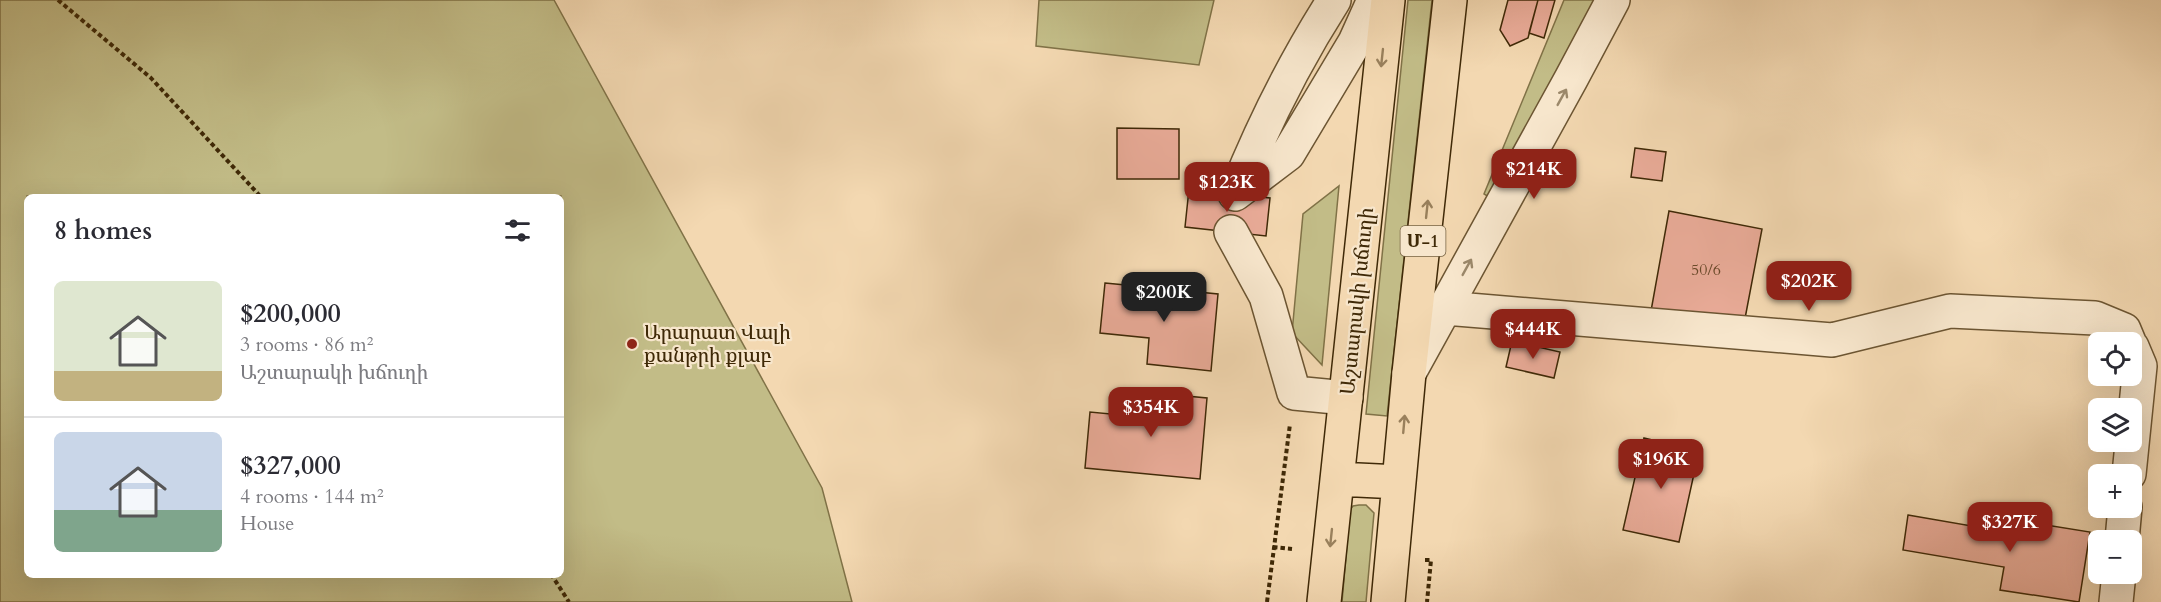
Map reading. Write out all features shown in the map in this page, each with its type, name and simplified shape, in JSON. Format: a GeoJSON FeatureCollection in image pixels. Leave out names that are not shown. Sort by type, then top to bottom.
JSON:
{"type":"FeatureCollection","features":[{"type":"Feature","properties":{"kind":"highway","name":"Աշտարակի խճուղի"},"geometry":{"type":"LineString","coordinates":[[1324,602],[1388,0]]}},
{"type":"Feature","properties":{"kind":"highway","name":"Մ-1"},"geometry":{"type":"LineString","coordinates":[[1388,602],[1408,374],[1450,0]]}},
{"type":"Feature","properties":{"kind":"highway"},"geometry":{"type":"LineString","coordinates":[[1337,479],[1399,482]]}},
{"type":"Feature","properties":{"kind":"street"},"geometry":{"type":"LineString","coordinates":[[1334,0],[1272,109],[1235,194],[1288,154],[1355,42],[1374,0]]}},
{"type":"Feature","properties":{"kind":"street"},"geometry":{"type":"LineString","coordinates":[[1408,374],[1612,5]]}},
{"type":"Feature","properties":{"kind":"street"},"geometry":{"type":"LineString","coordinates":[[1231,232],[1266,296],[1294,393],[1346,398]]}},
{"type":"Feature","properties":{"kind":"street"},"geometry":{"type":"LineString","coordinates":[[1445,308],[1832,340],[1950,311],[2095,318],[2125,332]]}},
{"type":"Feature","properties":{"kind":"street"},"geometry":{"type":"LineString","coordinates":[[2130,464],[2138,386]]}},
{"type":"Feature","properties":{"kind":"street"},"geometry":{"type":"LineString","coordinates":[[2116,602],[2118,584]]}},
{"type":"Feature","properties":{"kind":"path"},"geometry":{"type":"LineString","coordinates":[[58,0],[151,78],[258,194]]}},
{"type":"Feature","properties":{"kind":"path"},"geometry":{"type":"LineString","coordinates":[[1267,602],[1294,393]]}},
{"type":"Feature","properties":{"kind":"path"},"geometry":{"type":"LineString","coordinates":[[1273,547],[1292,549]]}},
{"type":"Feature","properties":{"kind":"path"},"geometry":{"type":"LineString","coordinates":[[1427,602],[1431,560]]}},
{"type":"Feature","properties":{"kind":"path"},"geometry":{"type":"LineString","coordinates":[[554,578],[569,602]]}},
{"type":"Feature","properties":{"kind":"shaded area","name":"Արարատ Վալի քանթրի քլաբ"},"geometry":{"type":"Polygon","coordinates":[[[0,0],[554,0],[822,488],[852,602],[0,602],[0,0]]]}},
{"type":"Feature","properties":{"kind":"shaded area"},"geometry":{"type":"Polygon","coordinates":[[[1039,0],[1214,0],[1199,65],[1036,46],[1039,0]]]}},
{"type":"Feature","properties":{"kind":"shaded area"},"geometry":{"type":"Polygon","coordinates":[[[1408,0],[1432,0],[1387,416],[1366,414],[1408,0]]]}},
{"type":"Feature","properties":{"kind":"shaded area"},"geometry":{"type":"Polygon","coordinates":[[[1564,0],[1594,0],[1502,188],[1489,197],[1484,194],[1564,0]]]}},
{"type":"Feature","properties":{"kind":"shaded area"},"geometry":{"type":"Polygon","coordinates":[[[1339,186],[1322,365],[1292,333],[1303,214],[1339,186]]]}},
{"type":"Feature","properties":{"kind":"shaded area"},"geometry":{"type":"Polygon","coordinates":[[[1366,505],[1374,513],[1366,602],[1342,602],[1350,510],[1353,506],[1366,505]]]}},
{"type":"Feature","properties":{"kind":"building"},"geometry":{"type":"Polygon","coordinates":[[[1508,0],[1538,0],[1528,38],[1510,46],[1500,30],[1508,0]]]}},
{"type":"Feature","properties":{"kind":"building"},"geometry":{"type":"Polygon","coordinates":[[[1538,0],[1555,0],[1544,38],[1529,33],[1538,0]]]}},
{"type":"Feature","properties":{"kind":"building"},"geometry":{"type":"Polygon","coordinates":[[[1117,128],[1179,129],[1179,179],[1117,179],[1117,128]]]}},
{"type":"Feature","properties":{"kind":"building"},"geometry":{"type":"Polygon","coordinates":[[[1635,148],[1666,152],[1662,181],[1631,177],[1635,148]]]}},
{"type":"Feature","properties":{"kind":"building"},"geometry":{"type":"Polygon","coordinates":[[[1189,189],[1270,198],[1266,236],[1185,227],[1189,189]]]}},
{"type":"Feature","properties":{"kind":"building"},"geometry":{"type":"Polygon","coordinates":[[[1669,211],[1762,229],[1743,329],[1651,311],[1669,211]]]}},
{"type":"Feature","properties":{"kind":"building"},"geometry":{"type":"Polygon","coordinates":[[[1105,283],[1218,294],[1211,371],[1147,364],[1149,338],[1100,333],[1105,283]]]}},
{"type":"Feature","properties":{"kind":"building"},"geometry":{"type":"Polygon","coordinates":[[[1512,341],[1560,352],[1554,378],[1506,367],[1512,341]]]}},
{"type":"Feature","properties":{"kind":"building"},"geometry":{"type":"Polygon","coordinates":[[[1144,392],[1207,398],[1200,479],[1085,468],[1090,412],[1142,417],[1144,392]]]}},
{"type":"Feature","properties":{"kind":"building"},"geometry":{"type":"Polygon","coordinates":[[[1644,438],[1699,451],[1679,542],[1623,530],[1644,438]]]}},
{"type":"Feature","properties":{"kind":"building"},"geometry":{"type":"Polygon","coordinates":[[[1908,515],[2006,532],[2008,519],[2088,532],[2079,602],[2000,590],[2004,567],[1903,550],[1908,515]]]}},
{"type":"Feature","properties":{"kind":"place","name":"Արարատ Վալի քանթրի քլաբ"},"geometry":{"type":"Point","coordinates":[632,344]}}]}
